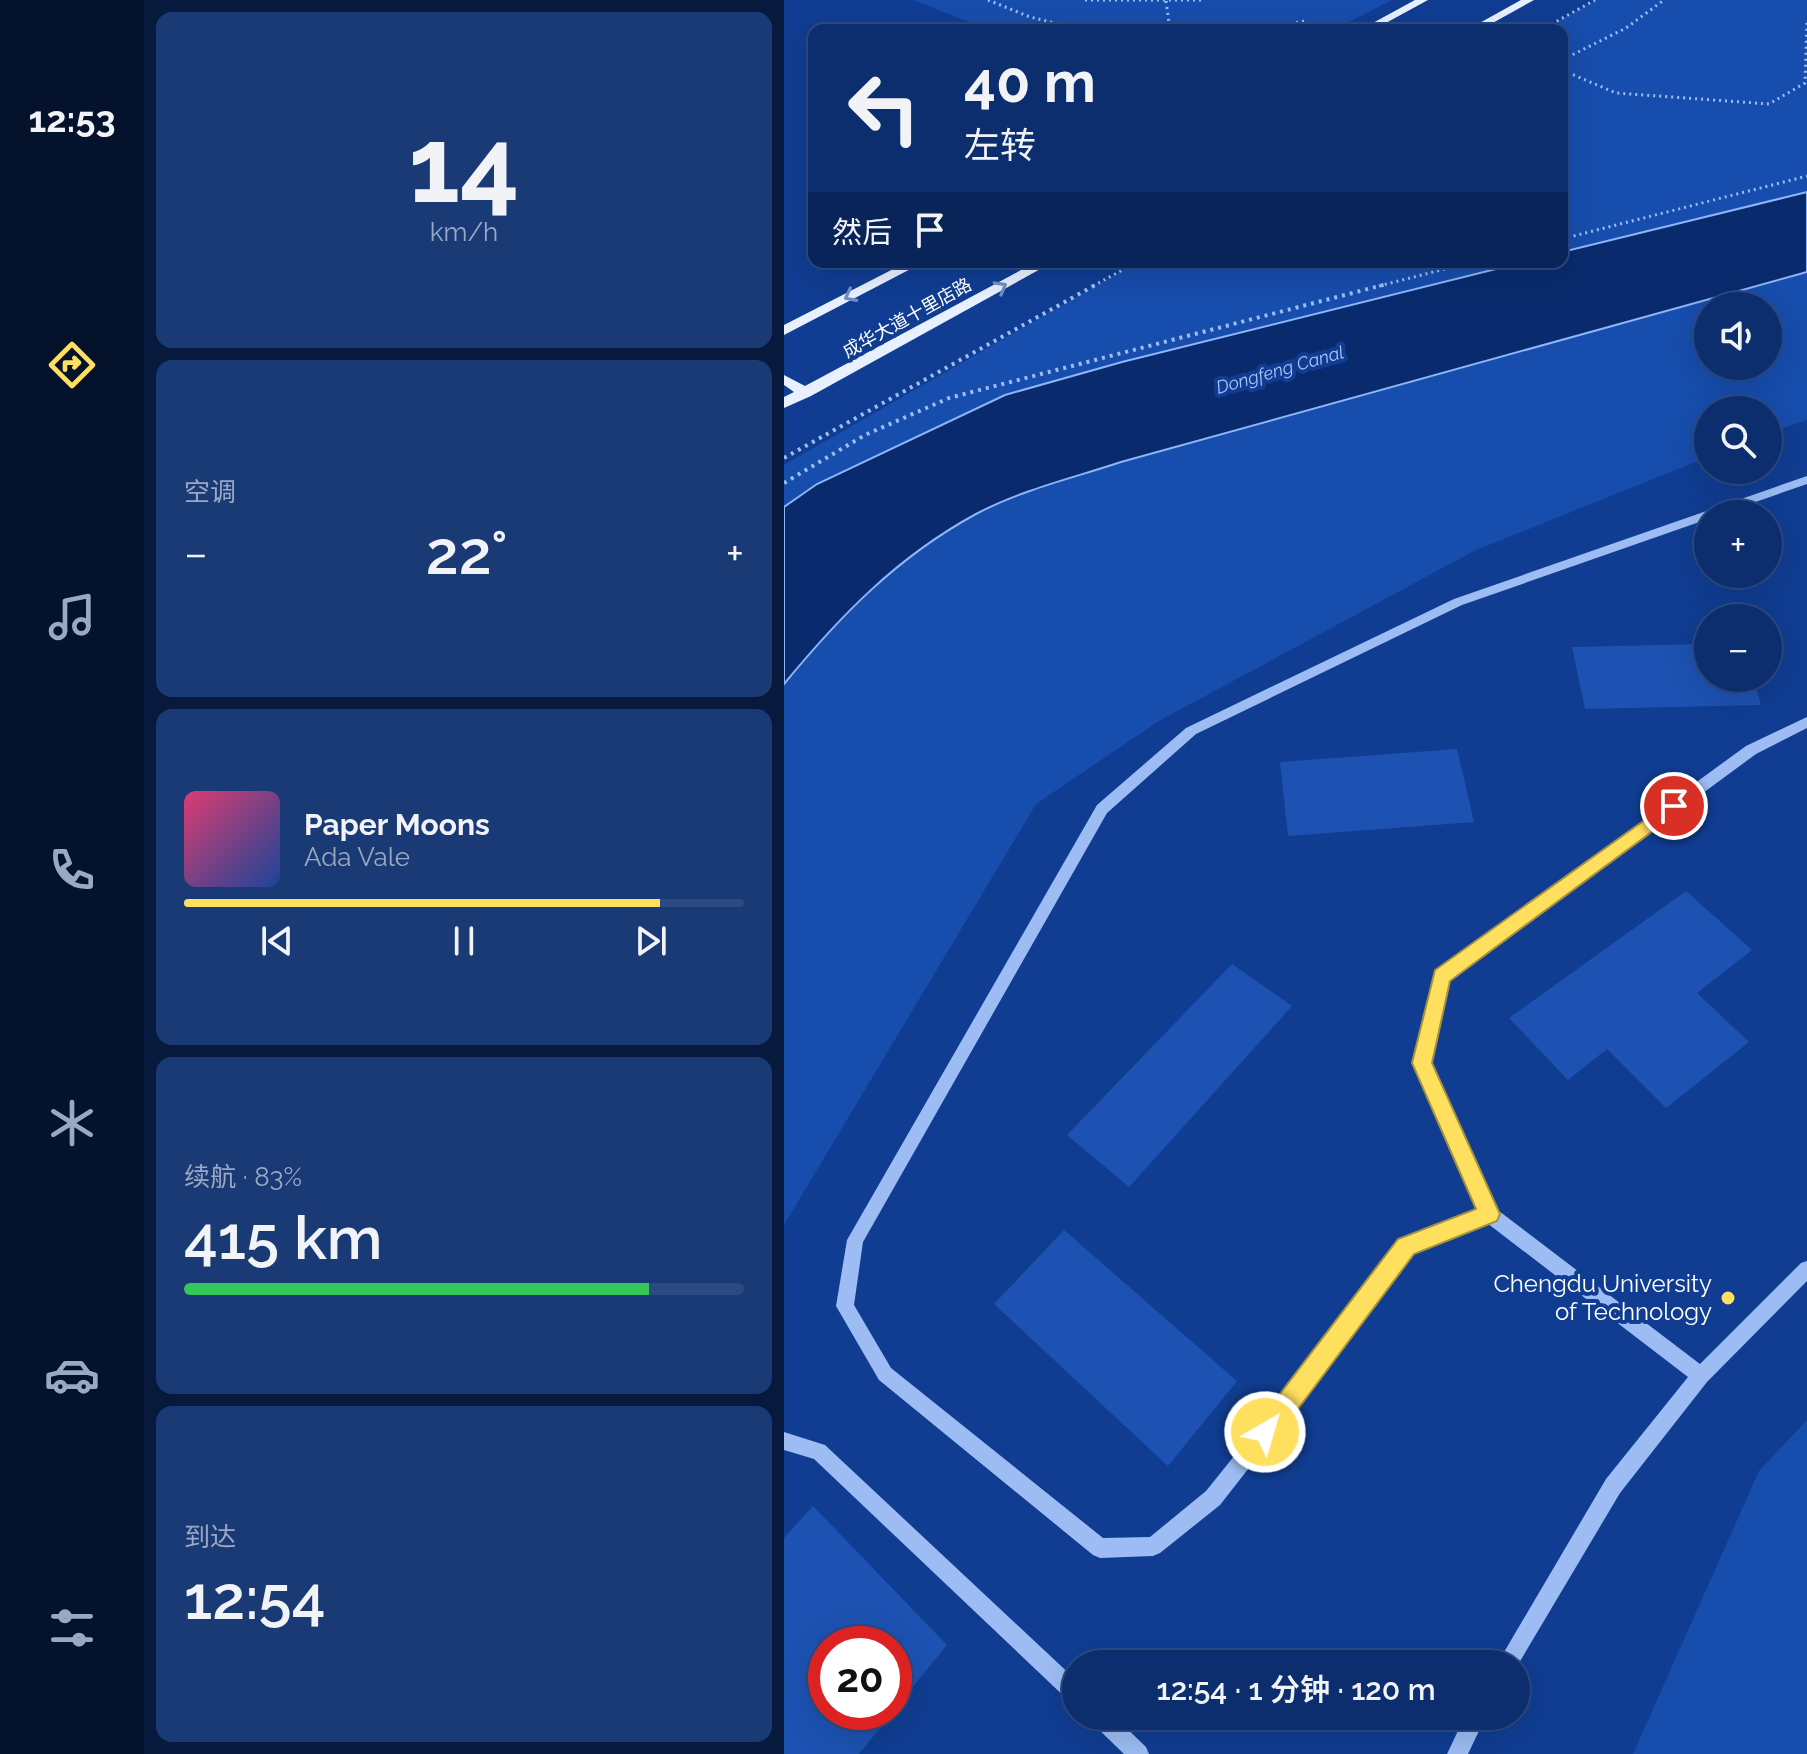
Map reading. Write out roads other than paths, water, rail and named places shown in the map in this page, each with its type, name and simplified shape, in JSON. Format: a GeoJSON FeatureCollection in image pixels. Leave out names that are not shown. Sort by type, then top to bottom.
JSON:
{"type":"FeatureCollection","features":[{"type":"Feature","properties":{"kind":"main road"},"geometry":{"type":"LineString","coordinates":[[1377,24],[1423,0]]}},
{"type":"Feature","properties":{"kind":"main road"},"geometry":{"type":"LineString","coordinates":[[1483,24],[1529,0]]}},
{"type":"Feature","properties":{"kind":"main road"},"geometry":{"type":"LineString","coordinates":[[784,331],[905,268]]}},
{"type":"Feature","properties":{"kind":"main road","name":"成华大道十里店路"},"geometry":{"type":"LineString","coordinates":[[784,403],[1035,268]]}},
{"type":"Feature","properties":{"kind":"main road"},"geometry":{"type":"LineString","coordinates":[[784,379],[806,393]]}},
{"type":"Feature","properties":{"kind":"street"},"geometry":{"type":"LineString","coordinates":[[1749,500],[1807,480]]}},
{"type":"Feature","properties":{"kind":"street"},"geometry":{"type":"LineString","coordinates":[[1489,1214],[1406,1246],[1335,1344],[1213,1498],[1153,1546],[1100,1548],[885,1374],[845,1306],[855,1240],[1102,809],[1191,731],[1205,724],[1458,602],[1694,519]]}},
{"type":"Feature","properties":{"kind":"street"},"geometry":{"type":"LineString","coordinates":[[1701,1376],[1489,1214],[1422,1063],[1442,976],[1751,750],[1807,722]]}},
{"type":"Feature","properties":{"kind":"street"},"geometry":{"type":"LineString","coordinates":[[1515,1650],[1613,1486],[1701,1376],[1807,1269]]}},
{"type":"Feature","properties":{"kind":"street"},"geometry":{"type":"LineString","coordinates":[[784,1441],[819,1451],[1062,1681]]}},
{"type":"Feature","properties":{"kind":"street"},"geometry":{"type":"LineString","coordinates":[[1114,1730],[1139,1754]]}},
{"type":"Feature","properties":{"kind":"street"},"geometry":{"type":"LineString","coordinates":[[1457,1754],[1469,1730]]}},
{"type":"Feature","properties":{"kind":"water","name":"Dongfeng Canal"},"geometry":{"type":"Polygon","coordinates":[[[1807,192],[1807,272],[1735,292],[1694,292],[1694,303],[1121,462],[1011,498],[947,531],[895,569],[849,612],[784,684],[784,507],[817,484],[1005,395],[1122,362],[1500,268],[1568,268],[1568,251],[1807,192]]]}},
{"type":"Feature","properties":{"kind":"place","name":"Chengdu University of Technology"},"geometry":{"type":"Point","coordinates":[1728,1298]}}]}
